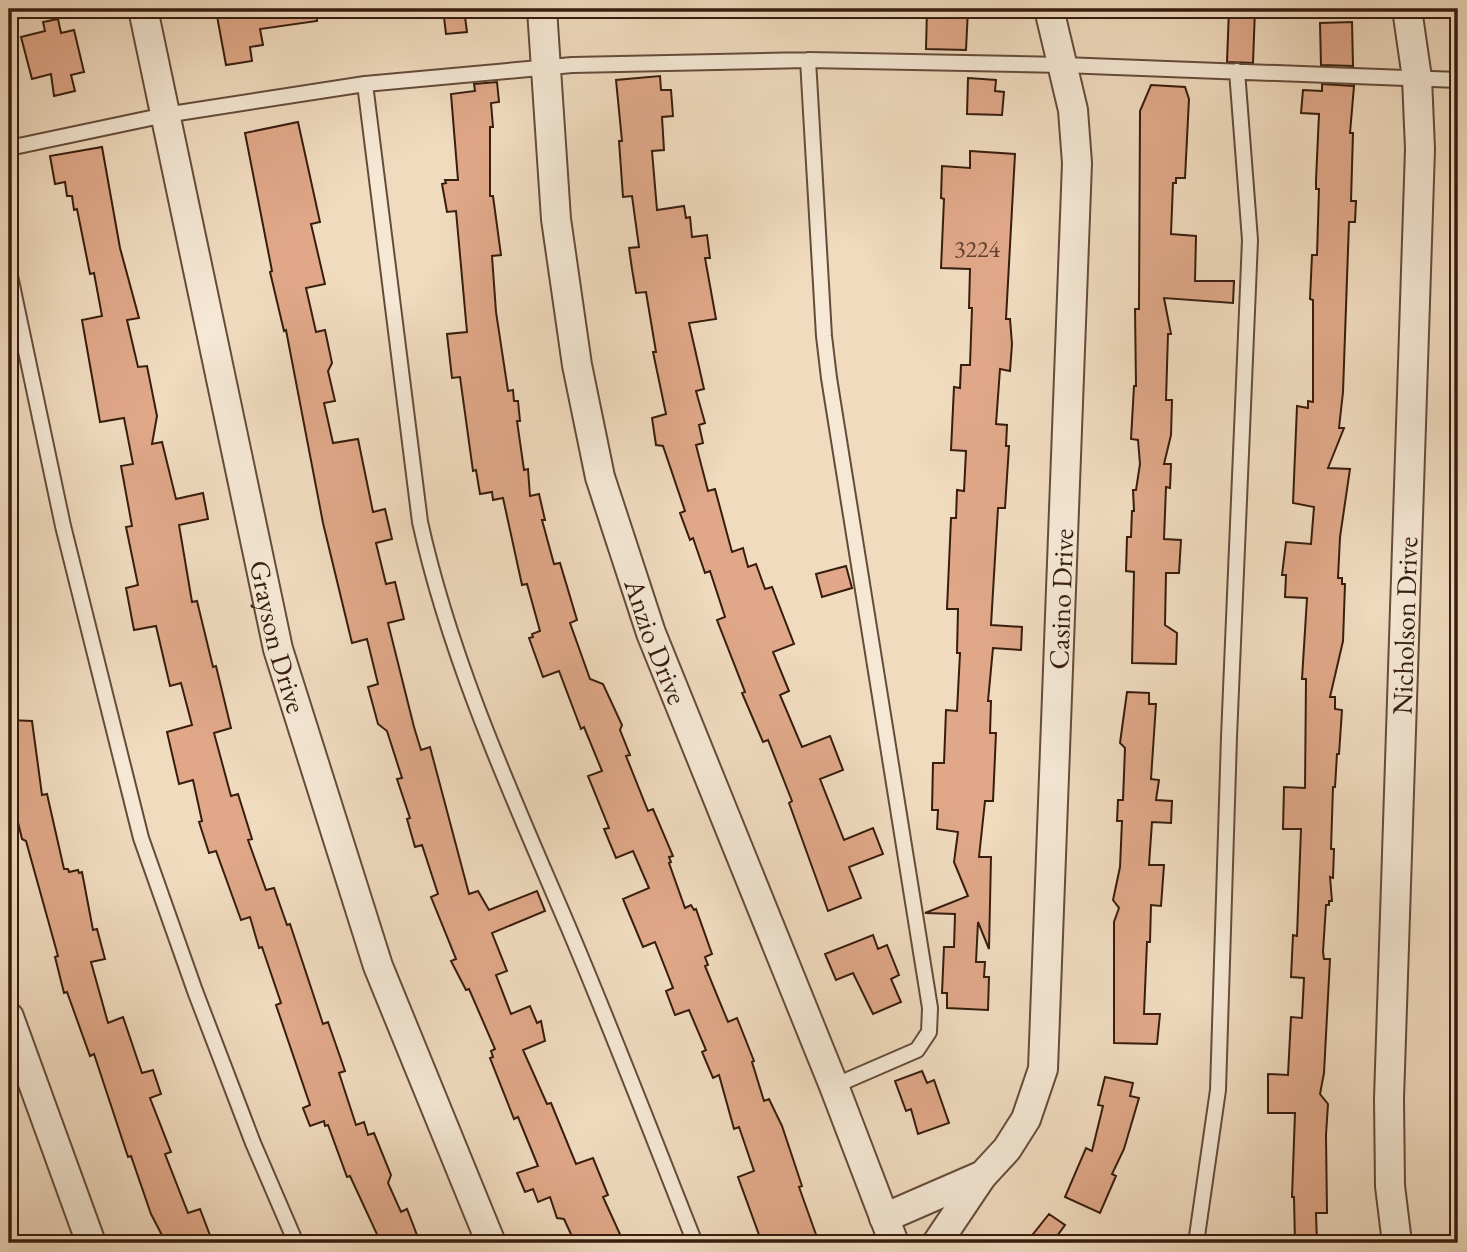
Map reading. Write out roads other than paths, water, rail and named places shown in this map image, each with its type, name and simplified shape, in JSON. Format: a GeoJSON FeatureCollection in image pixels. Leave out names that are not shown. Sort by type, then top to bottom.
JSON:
{"type":"FeatureCollection","features":[{"type":"Feature","properties":{"kind":"street","name":"Grayson Drive"},"geometry":{"type":"LineString","coordinates":[[144,9],[278,649],[378,966],[491,1243]]}},
{"type":"Feature","properties":{"kind":"street","name":"Anzio Drive"},"geometry":{"type":"LineString","coordinates":[[542,9],[558,232],[577,365],[600,477],[651,633],[834,1086],[889,1231]]}},
{"type":"Feature","properties":{"kind":"street","name":"Casino Drive"},"geometry":{"type":"LineString","coordinates":[[937,1243],[983,1175],[1007,1149],[1026,1119],[1043,1069],[1077,163],[1073,110],[1049,9]]}},
{"type":"Feature","properties":{"kind":"street","name":"Nicholson Drive"},"geometry":{"type":"LineString","coordinates":[[1396,1243],[1390,1186],[1389,1099],[1420,149],[1417,78],[1407,9]]}},
{"type":"Feature","properties":{"kind":"street"},"geometry":{"type":"LineString","coordinates":[[9,1017],[91,1243]]}},
{"type":"Feature","properties":{"kind":"street","name":"Casino Drive"},"geometry":{"type":"LineString","coordinates":[[889,1231],[983,1175]]}},
{"type":"Feature","properties":{"kind":"lane"},"geometry":{"type":"LineString","coordinates":[[9,148],[165,115],[365,84],[546,66],[808,60],[1063,65],[1458,80]]}},
{"type":"Feature","properties":{"kind":"lane"},"geometry":{"type":"LineString","coordinates":[[808,60],[824,335],[829,378],[930,1008],[929,1032],[917,1049],[834,1086]]}},
{"type":"Feature","properties":{"kind":"lane"},"geometry":{"type":"LineString","coordinates":[[1196,1243],[1218,1090],[1228,750],[1250,240],[1237,71]]}},
{"type":"Feature","properties":{"kind":"lane"},"geometry":{"type":"LineString","coordinates":[[365,84],[420,522],[431,570],[480,720],[589,976],[695,1243]]}},
{"type":"Feature","properties":{"kind":"lane"},"geometry":{"type":"LineString","coordinates":[[9,271],[66,538],[141,838],[253,1143],[296,1243]]}}]}
